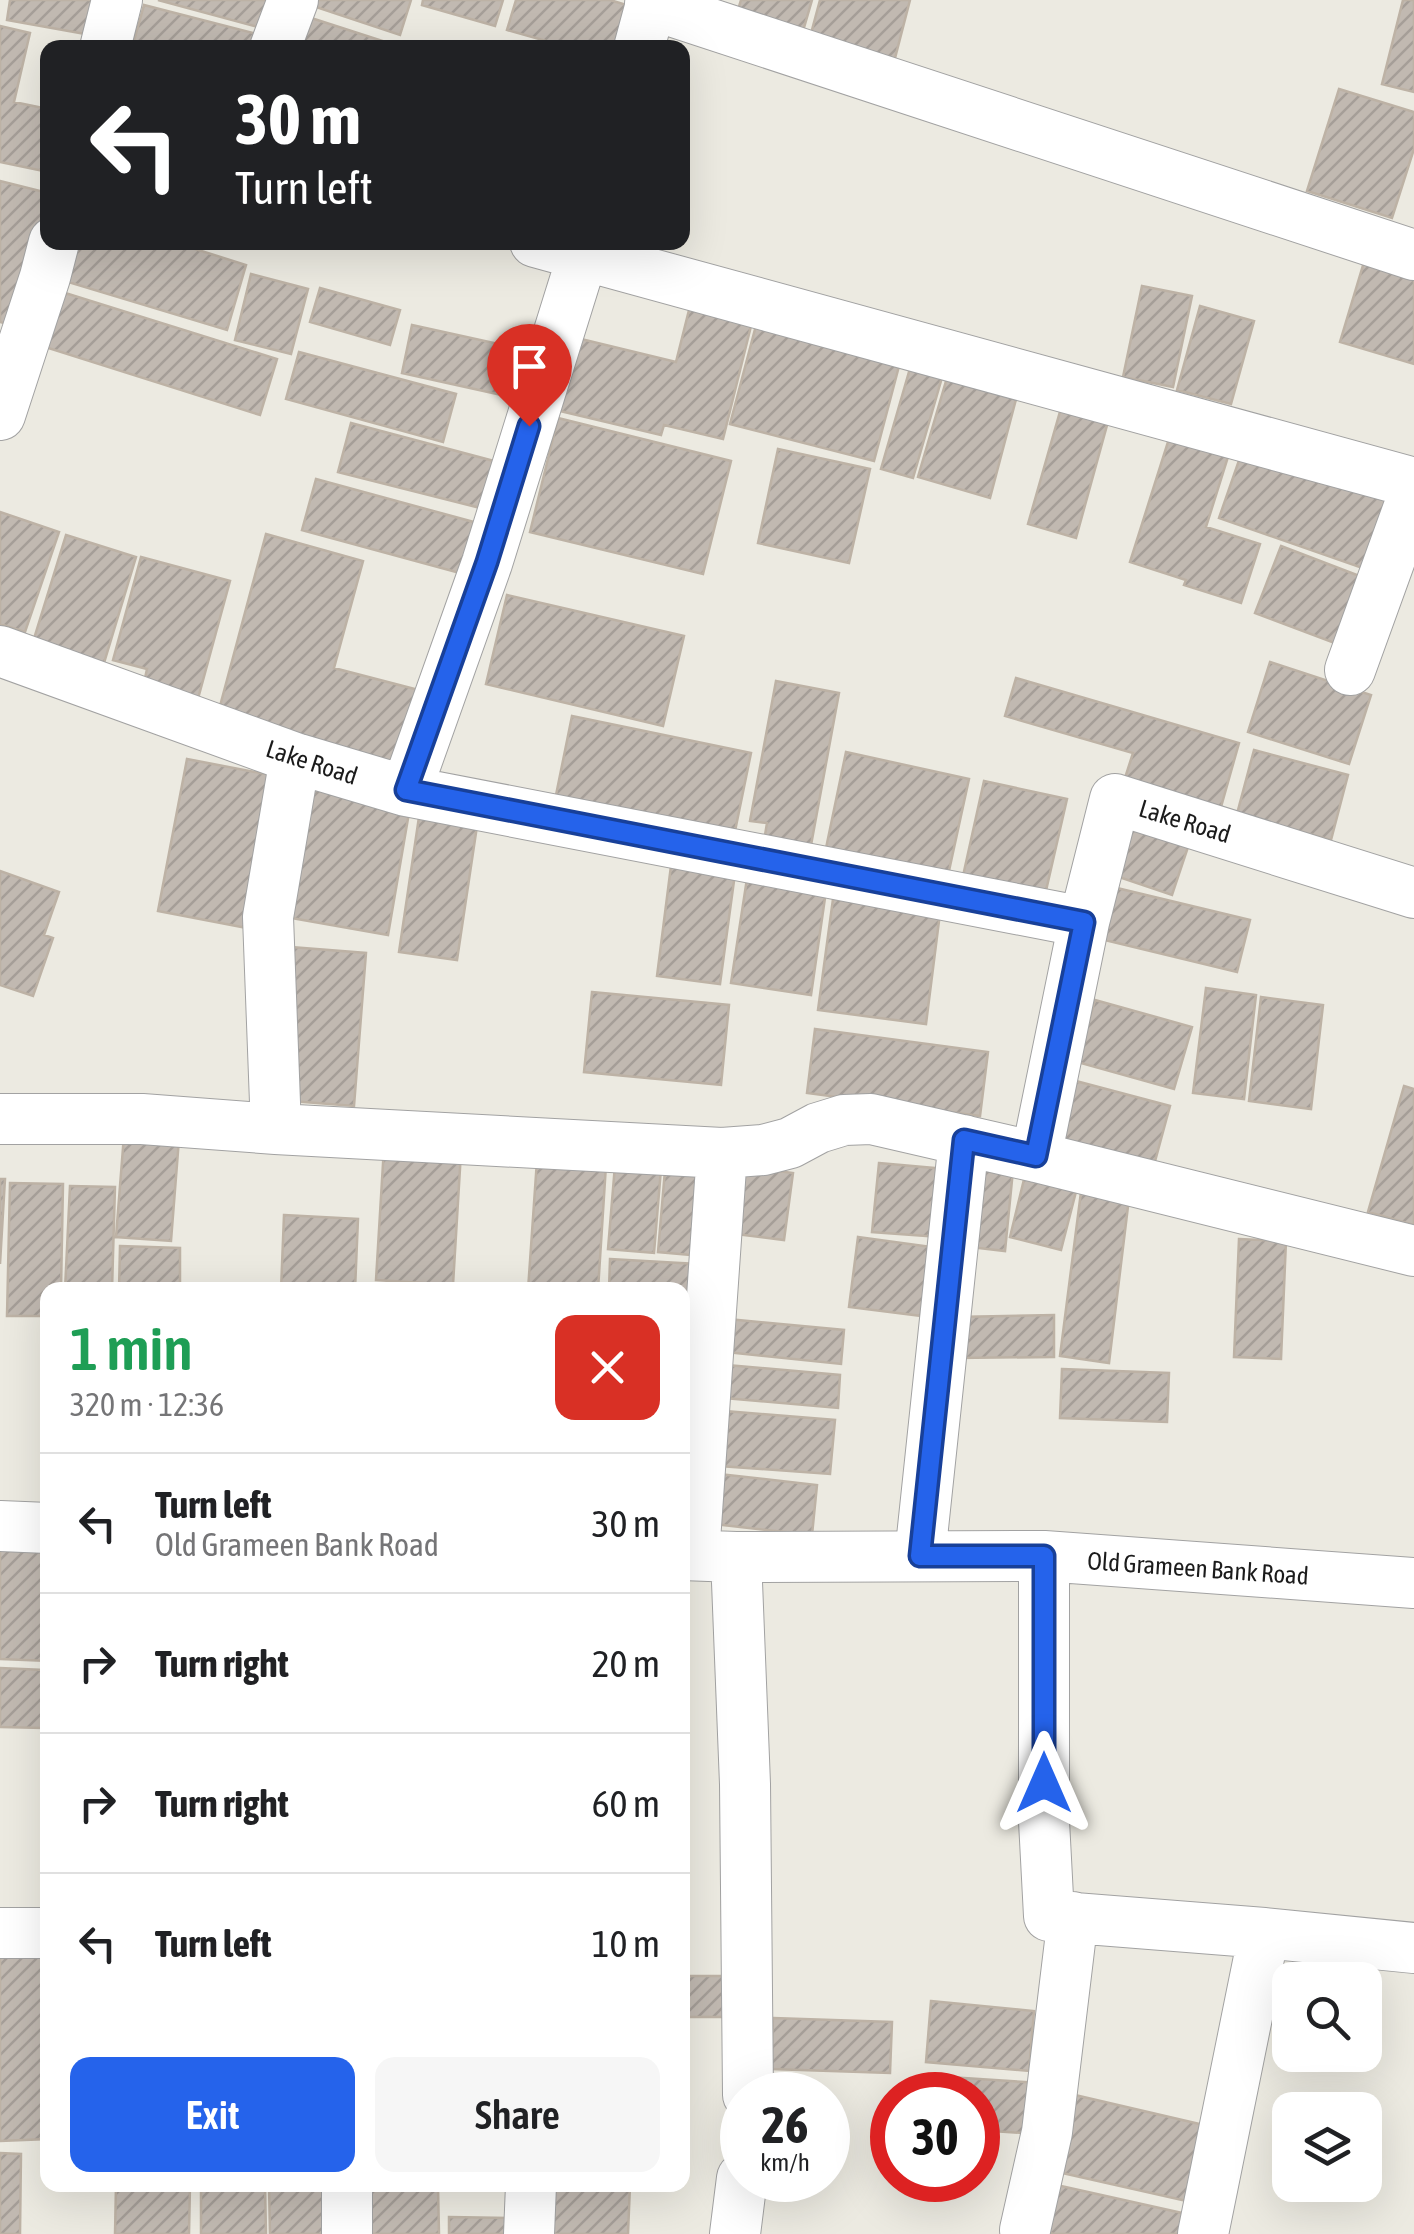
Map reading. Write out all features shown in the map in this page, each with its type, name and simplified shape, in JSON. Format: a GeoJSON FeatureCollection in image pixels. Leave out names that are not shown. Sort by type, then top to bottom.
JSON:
{"type":"FeatureCollection","features":[{"type":"Feature","properties":{"kind":"street"},"geometry":{"type":"LineString","coordinates":[[107,40],[118,0]]}},
{"type":"Feature","properties":{"kind":"street"},"geometry":{"type":"LineString","coordinates":[[277,40],[293,0]]}},
{"type":"Feature","properties":{"kind":"street"},"geometry":{"type":"LineString","coordinates":[[647,17],[1414,254]]}},
{"type":"Feature","properties":{"kind":"street"},"geometry":{"type":"LineString","coordinates":[[0,415],[52,250]]}},
{"type":"Feature","properties":{"kind":"street"},"geometry":{"type":"LineString","coordinates":[[406,790],[487,562],[585,250],[1414,483]]}},
{"type":"Feature","properties":{"kind":"street"},"geometry":{"type":"LineString","coordinates":[[1350,670],[1414,493]]}},
{"type":"Feature","properties":{"kind":"street","name":"Lake Road"},"geometry":{"type":"LineString","coordinates":[[0,652],[295,758],[406,790],[1084,922],[1115,799],[1414,893]]}},
{"type":"Feature","properties":{"kind":"street"},"geometry":{"type":"LineString","coordinates":[[276,1129],[268,917],[295,758]]}},
{"type":"Feature","properties":{"kind":"street"},"geometry":{"type":"LineString","coordinates":[[1036,1156],[1084,922]]}},
{"type":"Feature","properties":{"kind":"street"},"geometry":{"type":"LineString","coordinates":[[0,1119],[142,1119],[722,1152],[763,1150],[844,1120],[871,1119],[1036,1156],[1414,1252]]}},
{"type":"Feature","properties":{"kind":"street"},"geometry":{"type":"LineString","coordinates":[[920,1556],[964,1140]]}},
{"type":"Feature","properties":{"kind":"street"},"geometry":{"type":"LineString","coordinates":[[722,1152],[704,1556],[745,1803],[748,2072]]}},
{"type":"Feature","properties":{"kind":"street"},"geometry":{"type":"LineString","coordinates":[[0,1526],[40,1528]]}},
{"type":"Feature","properties":{"kind":"street","name":"Old Grameen Bank Road"},"geometry":{"type":"LineString","coordinates":[[704,1556],[1044,1556],[1414,1583]]}},
{"type":"Feature","properties":{"kind":"street"},"geometry":{"type":"LineString","coordinates":[[1044,1556],[1048,1916],[1414,1948]]}},
{"type":"Feature","properties":{"kind":"street"},"geometry":{"type":"LineString","coordinates":[[1025,2230],[1047,2132],[1072,1917]]}},
{"type":"Feature","properties":{"kind":"street"},"geometry":{"type":"LineString","coordinates":[[0,1933],[40,1933]]}},
{"type":"Feature","properties":{"kind":"street"},"geometry":{"type":"LineString","coordinates":[[1203,2234],[1264,1933]]}},
{"type":"Feature","properties":{"kind":"street"},"geometry":{"type":"LineString","coordinates":[[348,2192],[348,2234]]}},
{"type":"Feature","properties":{"kind":"street"},"geometry":{"type":"LineString","coordinates":[[530,2234],[531,2192]]}},
{"type":"Feature","properties":{"kind":"street"},"geometry":{"type":"LineString","coordinates":[[735,2234],[739,2202]]}},
{"type":"Feature","properties":{"kind":"building"},"geometry":{"type":"Polygon","coordinates":[[[10,0],[108,0],[102,37],[7,20],[10,0]]]}},
{"type":"Feature","properties":{"kind":"building"},"geometry":{"type":"Polygon","coordinates":[[[158,0],[277,0],[269,30],[158,0]]]}},
{"type":"Feature","properties":{"kind":"building"},"geometry":{"type":"Polygon","coordinates":[[[312,0],[411,0],[400,35],[310,5],[312,0]]]}},
{"type":"Feature","properties":{"kind":"building"},"geometry":{"type":"Polygon","coordinates":[[[423,0],[503,0],[495,26],[422,5],[423,0]]]}},
{"type":"Feature","properties":{"kind":"building"},"geometry":{"type":"Polygon","coordinates":[[[516,0],[610,0],[630,6],[620,40],[543,40],[507,30],[516,0]]]}},
{"type":"Feature","properties":{"kind":"building"},"geometry":{"type":"Polygon","coordinates":[[[741,0],[812,0],[801,38],[735,20],[741,0]]]}},
{"type":"Feature","properties":{"kind":"building"},"geometry":{"type":"Polygon","coordinates":[[[820,0],[910,0],[894,62],[809,41],[820,0]]]}},
{"type":"Feature","properties":{"kind":"building"},"geometry":{"type":"Polygon","coordinates":[[[1403,0],[1414,0],[1414,92],[1382,84],[1403,0]]]}},
{"type":"Feature","properties":{"kind":"building"},"geometry":{"type":"Polygon","coordinates":[[[144,5],[261,35],[260,40],[134,40],[144,5]]]}},
{"type":"Feature","properties":{"kind":"building"},"geometry":{"type":"Polygon","coordinates":[[[305,16],[380,40],[297,40],[305,16]]]}},
{"type":"Feature","properties":{"kind":"building"},"geometry":{"type":"Polygon","coordinates":[[[0,26],[30,33],[14,102],[40,107],[40,170],[0,162],[0,26]]]}},
{"type":"Feature","properties":{"kind":"building"},"geometry":{"type":"Polygon","coordinates":[[[1339,89],[1414,112],[1414,149],[1392,218],[1307,191],[1339,89]]]}},
{"type":"Feature","properties":{"kind":"building"},"geometry":{"type":"Polygon","coordinates":[[[0,181],[40,191],[40,244],[19,327],[0,322],[0,181]]]}},
{"type":"Feature","properties":{"kind":"building"},"geometry":{"type":"Polygon","coordinates":[[[78,250],[198,250],[246,265],[227,330],[68,282],[78,250]]]}},
{"type":"Feature","properties":{"kind":"building"},"geometry":{"type":"Polygon","coordinates":[[[1367,252],[1414,266],[1414,364],[1340,342],[1367,252]]]}},
{"type":"Feature","properties":{"kind":"building"},"geometry":{"type":"Polygon","coordinates":[[[251,274],[308,289],[291,354],[235,340],[251,274]]]}},
{"type":"Feature","properties":{"kind":"building"},"geometry":{"type":"Polygon","coordinates":[[[1142,286],[1192,296],[1173,387],[1123,377],[1142,286]]]}},
{"type":"Feature","properties":{"kind":"building"},"geometry":{"type":"Polygon","coordinates":[[[320,288],[400,310],[390,345],[310,322],[320,288]]]}},
{"type":"Feature","properties":{"kind":"building"},"geometry":{"type":"Polygon","coordinates":[[[62,292],[277,359],[260,415],[45,347],[62,292]]]}},
{"type":"Feature","properties":{"kind":"building"},"geometry":{"type":"Polygon","coordinates":[[[691,302],[753,318],[723,439],[664,425],[661,435],[556,410],[573,337],[676,362],[691,302]]]}},
{"type":"Feature","properties":{"kind":"building"},"geometry":{"type":"Polygon","coordinates":[[[1200,306],[1254,321],[1231,404],[1177,390],[1200,306]]]}},
{"type":"Feature","properties":{"kind":"building"},"geometry":{"type":"Polygon","coordinates":[[[759,314],[903,351],[874,461],[730,424],[759,314]]]}},
{"type":"Feature","properties":{"kind":"building"},"geometry":{"type":"Polygon","coordinates":[[[412,325],[517,348],[506,396],[402,373],[412,325]]]}},
{"type":"Feature","properties":{"kind":"building"},"geometry":{"type":"Polygon","coordinates":[[[915,351],[947,360],[913,478],[881,469],[915,351]]]}},
{"type":"Feature","properties":{"kind":"building"},"geometry":{"type":"Polygon","coordinates":[[[299,352],[456,394],[443,442],[286,399],[299,352]]]}},
{"type":"Feature","properties":{"kind":"building"},"geometry":{"type":"Polygon","coordinates":[[[951,364],[1020,384],[990,498],[918,477],[951,364]]]}},
{"type":"Feature","properties":{"kind":"building"},"geometry":{"type":"Polygon","coordinates":[[[1065,394],[1112,407],[1076,538],[1028,524],[1065,394]]]}},
{"type":"Feature","properties":{"kind":"building"},"geometry":{"type":"Polygon","coordinates":[[[558,418],[731,461],[703,574],[530,532],[558,418]]]}},
{"type":"Feature","properties":{"kind":"building"},"geometry":{"type":"Polygon","coordinates":[[[351,423],[505,464],[492,511],[338,472],[351,423]]]}},
{"type":"Feature","properties":{"kind":"building"},"geometry":{"type":"Polygon","coordinates":[[[1173,426],[1232,444],[1206,527],[1260,544],[1241,603],[1130,562],[1173,426]]]}},
{"type":"Feature","properties":{"kind":"building"},"geometry":{"type":"Polygon","coordinates":[[[1245,443],[1395,495],[1368,570],[1219,518],[1245,443]]]}},
{"type":"Feature","properties":{"kind":"building"},"geometry":{"type":"Polygon","coordinates":[[[778,449],[870,469],[849,563],[758,543],[778,449]]]}},
{"type":"Feature","properties":{"kind":"building"},"geometry":{"type":"Polygon","coordinates":[[[316,479],[481,524],[467,575],[302,530],[316,479]]]}},
{"type":"Feature","properties":{"kind":"building"},"geometry":{"type":"Polygon","coordinates":[[[0,512],[59,532],[25,632],[0,624],[0,512]]]}},
{"type":"Feature","properties":{"kind":"building"},"geometry":{"type":"Polygon","coordinates":[[[266,534],[363,561],[334,668],[426,692],[405,771],[216,721],[266,534]]]}},
{"type":"Feature","properties":{"kind":"building"},"geometry":{"type":"Polygon","coordinates":[[[66,535],[136,557],[104,663],[33,642],[66,535]]]}},
{"type":"Feature","properties":{"kind":"building"},"geometry":{"type":"Polygon","coordinates":[[[1281,546],[1370,580],[1345,647],[1255,613],[1281,546]]]}},
{"type":"Feature","properties":{"kind":"building"},"geometry":{"type":"Polygon","coordinates":[[[141,557],[230,581],[196,706],[142,692],[147,669],[113,660],[141,557]]]}},
{"type":"Feature","properties":{"kind":"building"},"geometry":{"type":"Polygon","coordinates":[[[507,595],[684,636],[663,726],[486,684],[507,595]]]}},
{"type":"Feature","properties":{"kind":"building"},"geometry":{"type":"Polygon","coordinates":[[[1270,662],[1371,695],[1349,764],[1248,732],[1270,662]]]}},
{"type":"Feature","properties":{"kind":"building"},"geometry":{"type":"Polygon","coordinates":[[[1016,678],[1239,743],[1221,807],[1125,778],[1133,753],[1005,716],[1016,678]]]}},
{"type":"Feature","properties":{"kind":"building"},"geometry":{"type":"Polygon","coordinates":[[[776,681],[839,693],[809,856],[763,847],[767,823],[750,821],[776,681]]]}},
{"type":"Feature","properties":{"kind":"building"},"geometry":{"type":"Polygon","coordinates":[[[572,716],[751,753],[734,836],[555,800],[572,716]]]}},
{"type":"Feature","properties":{"kind":"building"},"geometry":{"type":"Polygon","coordinates":[[[1254,750],[1348,775],[1331,840],[1237,814],[1254,750]]]}},
{"type":"Feature","properties":{"kind":"building"},"geometry":{"type":"Polygon","coordinates":[[[846,752],[969,779],[947,880],[825,853],[846,752]]]}},
{"type":"Feature","properties":{"kind":"building"},"geometry":{"type":"Polygon","coordinates":[[[187,759],[281,777],[252,929],[158,911],[187,759]]]}},
{"type":"Feature","properties":{"kind":"building"},"geometry":{"type":"Polygon","coordinates":[[[984,781],[1067,799],[1045,895],[963,876],[984,781]]]}},
{"type":"Feature","properties":{"kind":"building"},"geometry":{"type":"Polygon","coordinates":[[[303,782],[411,801],[388,935],[280,916],[303,782]]]}},
{"type":"Feature","properties":{"kind":"building"},"geometry":{"type":"Polygon","coordinates":[[[1126,816],[1191,838],[1172,895],[1107,873],[1126,816]]]}},
{"type":"Feature","properties":{"kind":"building"},"geometry":{"type":"Polygon","coordinates":[[[419,817],[477,826],[457,960],[399,952],[419,817]]]}},
{"type":"Feature","properties":{"kind":"building"},"geometry":{"type":"Polygon","coordinates":[[[672,858],[736,866],[720,984],[657,976],[672,858]]]}},
{"type":"Feature","properties":{"kind":"building"},"geometry":{"type":"Polygon","coordinates":[[[0,871],[59,892],[44,935],[53,938],[33,996],[0,985],[0,871]]]}},
{"type":"Feature","properties":{"kind":"building"},"geometry":{"type":"Polygon","coordinates":[[[748,872],[827,884],[811,995],[731,983],[748,872]]]}},
{"type":"Feature","properties":{"kind":"building"},"geometry":{"type":"Polygon","coordinates":[[[1117,888],[1250,920],[1237,972],[1105,940],[1117,888]]]}},
{"type":"Feature","properties":{"kind":"building"},"geometry":{"type":"Polygon","coordinates":[[[833,899],[940,913],[926,1024],[818,1010],[833,899]]]}},
{"type":"Feature","properties":{"kind":"building"},"geometry":{"type":"Polygon","coordinates":[[[291,947],[366,953],[354,1106],[279,1100],[291,947]]]}},
{"type":"Feature","properties":{"kind":"building"},"geometry":{"type":"Polygon","coordinates":[[[1206,988],[1256,995],[1244,1099],[1193,1093],[1206,988]]]}},
{"type":"Feature","properties":{"kind":"building"},"geometry":{"type":"Polygon","coordinates":[[[592,992],[729,1005],[721,1085],[584,1072],[592,992]]]}},
{"type":"Feature","properties":{"kind":"building"},"geometry":{"type":"Polygon","coordinates":[[[1261,997],[1323,1005],[1311,1109],[1249,1101],[1261,997]]]}},
{"type":"Feature","properties":{"kind":"building"},"geometry":{"type":"Polygon","coordinates":[[[1095,1000],[1192,1027],[1174,1089],[1077,1062],[1095,1000]]]}},
{"type":"Feature","properties":{"kind":"building"},"geometry":{"type":"Polygon","coordinates":[[[815,1029],[988,1052],[980,1116],[807,1093],[815,1029]]]}},
{"type":"Feature","properties":{"kind":"building"},"geometry":{"type":"Polygon","coordinates":[[[1076,1081],[1170,1106],[1154,1165],[1059,1140],[1076,1081]]]}},
{"type":"Feature","properties":{"kind":"building"},"geometry":{"type":"Polygon","coordinates":[[[1404,1086],[1414,1089],[1414,1225],[1368,1212],[1404,1086]]]}},
{"type":"Feature","properties":{"kind":"building"},"geometry":{"type":"Polygon","coordinates":[[[124,1135],[179,1139],[171,1241],[116,1237],[124,1135]]]}},
{"type":"Feature","properties":{"kind":"building"},"geometry":{"type":"Polygon","coordinates":[[[384,1147],[461,1152],[453,1282],[376,1280],[384,1147]]]}},
{"type":"Feature","properties":{"kind":"building"},"geometry":{"type":"Polygon","coordinates":[[[969,1155],[1014,1160],[1005,1251],[961,1246],[969,1155]]]}},
{"type":"Feature","properties":{"kind":"building"},"geometry":{"type":"Polygon","coordinates":[[[537,1160],[606,1165],[599,1282],[529,1282],[537,1160]]]}},
{"type":"Feature","properties":{"kind":"building"},"geometry":{"type":"Polygon","coordinates":[[[879,1163],[945,1169],[939,1237],[872,1232],[879,1163]]]}},
{"type":"Feature","properties":{"kind":"building"},"geometry":{"type":"Polygon","coordinates":[[[615,1165],[661,1169],[654,1253],[608,1249],[615,1165]]]}},
{"type":"Feature","properties":{"kind":"building"},"geometry":{"type":"Polygon","coordinates":[[[736,1165],[793,1173],[784,1240],[727,1233],[736,1165]]]}},
{"type":"Feature","properties":{"kind":"building"},"geometry":{"type":"Polygon","coordinates":[[[1027,1167],[1079,1180],[1061,1250],[1010,1237],[1027,1167]]]}},
{"type":"Feature","properties":{"kind":"building"},"geometry":{"type":"Polygon","coordinates":[[[665,1170],[709,1174],[701,1256],[658,1252],[665,1170]]]}},
{"type":"Feature","properties":{"kind":"building"},"geometry":{"type":"Polygon","coordinates":[[[0,1179],[5,1179],[0,1264],[0,1179]]]}},
{"type":"Feature","properties":{"kind":"building"},"geometry":{"type":"Polygon","coordinates":[[[10,1183],[63,1184],[61,1282],[40,1282],[40,1316],[7,1316],[10,1183]]]}},
{"type":"Feature","properties":{"kind":"building"},"geometry":{"type":"Polygon","coordinates":[[[70,1186],[115,1187],[112,1282],[65,1282],[70,1186]]]}},
{"type":"Feature","properties":{"kind":"building"},"geometry":{"type":"Polygon","coordinates":[[[1081,1192],[1129,1198],[1109,1363],[1060,1356],[1081,1192]]]}},
{"type":"Feature","properties":{"kind":"building"},"geometry":{"type":"Polygon","coordinates":[[[284,1215],[358,1219],[355,1282],[281,1282],[284,1215]]]}},
{"type":"Feature","properties":{"kind":"building"},"geometry":{"type":"Polygon","coordinates":[[[858,1237],[939,1248],[930,1317],[849,1307],[858,1237]]]}},
{"type":"Feature","properties":{"kind":"building"},"geometry":{"type":"Polygon","coordinates":[[[1239,1239],[1286,1241],[1281,1359],[1234,1357],[1239,1239]]]}},
{"type":"Feature","properties":{"kind":"building"},"geometry":{"type":"Polygon","coordinates":[[[120,1246],[180,1248],[180,1282],[119,1282],[120,1246]]]}},
{"type":"Feature","properties":{"kind":"building"},"geometry":{"type":"Polygon","coordinates":[[[610,1259],[697,1264],[694,1324],[690,1324],[690,1282],[609,1282],[610,1259]]]}},
{"type":"Feature","properties":{"kind":"building"},"geometry":{"type":"Polygon","coordinates":[[[1054,1315],[1054,1357],[956,1358],[955,1317],[1054,1315]]]}},
{"type":"Feature","properties":{"kind":"building"},"geometry":{"type":"Polygon","coordinates":[[[728,1319],[844,1330],[841,1364],[725,1352],[728,1319]]]}},
{"type":"Feature","properties":{"kind":"building"},"geometry":{"type":"Polygon","coordinates":[[[727,1365],[840,1375],[838,1408],[725,1398],[727,1365]]]}},
{"type":"Feature","properties":{"kind":"building"},"geometry":{"type":"Polygon","coordinates":[[[1062,1369],[1169,1373],[1167,1422],[1060,1418],[1062,1369]]]}},
{"type":"Feature","properties":{"kind":"building"},"geometry":{"type":"Polygon","coordinates":[[[725,1411],[835,1420],[830,1474],[720,1466],[725,1411]]]}},
{"type":"Feature","properties":{"kind":"building"},"geometry":{"type":"Polygon","coordinates":[[[719,1474],[817,1485],[812,1535],[713,1524],[719,1474]]]}},
{"type":"Feature","properties":{"kind":"building"},"geometry":{"type":"Polygon","coordinates":[[[0,1547],[40,1549],[40,1661],[0,1659],[0,1547]]]}},
{"type":"Feature","properties":{"kind":"building"},"geometry":{"type":"Polygon","coordinates":[[[0,1668],[40,1670],[40,1728],[0,1727],[0,1668]]]}},
{"type":"Feature","properties":{"kind":"building"},"geometry":{"type":"Polygon","coordinates":[[[40,1954],[40,2139],[0,2141],[0,1956],[40,1954]]]}},
{"type":"Feature","properties":{"kind":"building"},"geometry":{"type":"Polygon","coordinates":[[[690,1976],[730,1976],[730,2017],[690,2017],[690,1976]]]}},
{"type":"Feature","properties":{"kind":"building"},"geometry":{"type":"Polygon","coordinates":[[[931,2001],[1034,2011],[1029,2071],[926,2062],[931,2001]]]}},
{"type":"Feature","properties":{"kind":"building"},"geometry":{"type":"Polygon","coordinates":[[[773,2018],[892,2022],[890,2072],[771,2069],[773,2018]]]}},
{"type":"Feature","properties":{"kind":"building"},"geometry":{"type":"Polygon","coordinates":[[[1000,2080],[1041,2083],[1038,2134],[1000,2131],[1000,2080]]]}},
{"type":"Feature","properties":{"kind":"building"},"geometry":{"type":"Polygon","coordinates":[[[1075,2095],[1208,2126],[1191,2202],[1058,2172],[1075,2095]]]}},
{"type":"Feature","properties":{"kind":"building"},"geometry":{"type":"Polygon","coordinates":[[[0,2153],[21,2154],[20,2234],[0,2234],[0,2153]]]}},
{"type":"Feature","properties":{"kind":"building"},"geometry":{"type":"Polygon","coordinates":[[[1052,2184],[1191,2215],[1186,2234],[1042,2231],[1052,2184]]]}},
{"type":"Feature","properties":{"kind":"building"},"geometry":{"type":"Polygon","coordinates":[[[116,2192],[190,2192],[189,2234],[115,2234],[116,2192]]]}},
{"type":"Feature","properties":{"kind":"building"},"geometry":{"type":"Polygon","coordinates":[[[201,2192],[265,2192],[266,2234],[201,2234],[201,2192]]]}},
{"type":"Feature","properties":{"kind":"building"},"geometry":{"type":"Polygon","coordinates":[[[269,2192],[337,2192],[338,2234],[270,2234],[269,2192]]]}},
{"type":"Feature","properties":{"kind":"building"},"geometry":{"type":"Polygon","coordinates":[[[360,2192],[438,2192],[439,2234],[360,2234],[360,2192]]]}},
{"type":"Feature","properties":{"kind":"building"},"geometry":{"type":"Polygon","coordinates":[[[544,2192],[630,2192],[628,2234],[542,2234],[544,2192]]]}},
{"type":"Feature","properties":{"kind":"building"},"geometry":{"type":"Polygon","coordinates":[[[449,2217],[513,2218],[513,2234],[449,2234],[449,2217]]]}},
{"type":"Feature","properties":{"kind":"route"},"geometry":{"type":"LineString","coordinates":[[529,426],[487,562],[406,790],[1084,922],[1036,1156],[964,1140],[920,1556],[1044,1556],[1044,1783]]}}]}
